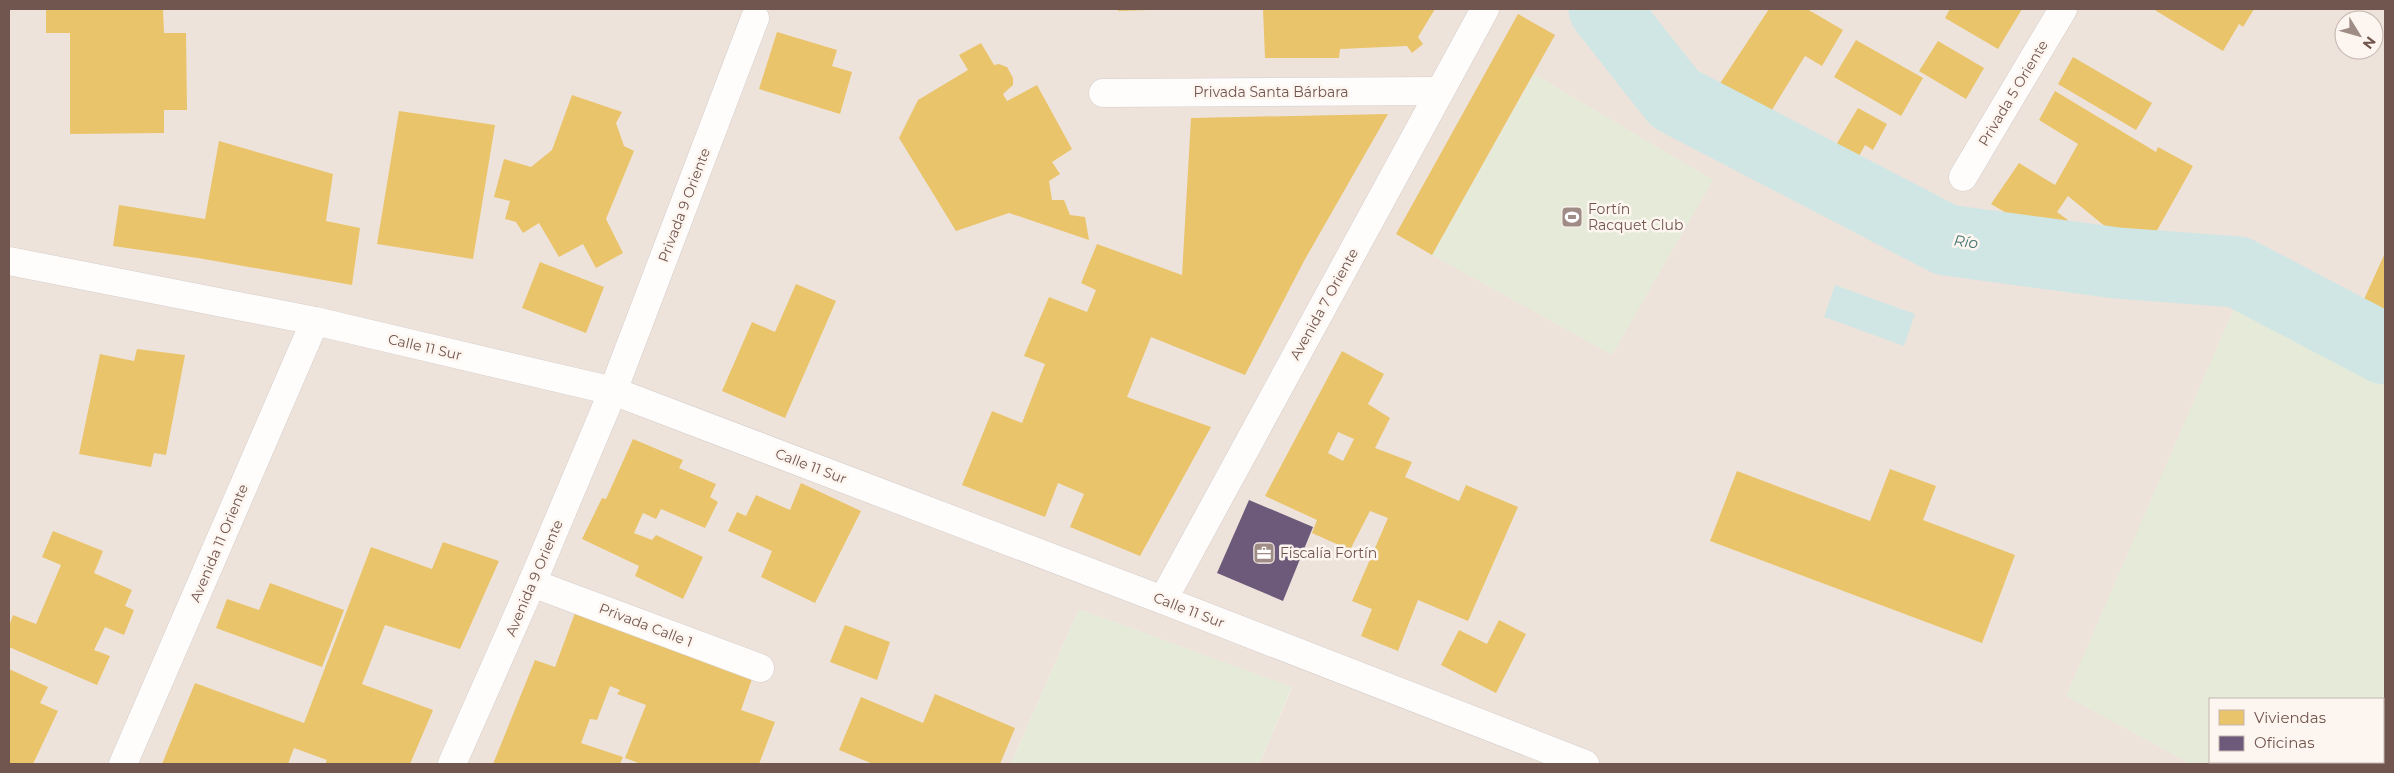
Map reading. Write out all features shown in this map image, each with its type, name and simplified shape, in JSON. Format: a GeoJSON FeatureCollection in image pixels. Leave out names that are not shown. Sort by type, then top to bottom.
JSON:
{"type":"FeatureCollection","features":[{"type":"Feature","properties":{"kind":"street","name":"Avenida 7 Oriente"},"geometry":{"type":"LineString","coordinates":[[1163,600],[1485,9]]}},
{"type":"Feature","properties":{"kind":"street","name":"Privada 5 Oriente"},"geometry":{"type":"LineString","coordinates":[[1963,177],[2063,9]]}},
{"type":"Feature","properties":{"kind":"street","name":"Privada 9 Oriente"},"geometry":{"type":"LineString","coordinates":[[613,391],[755,18]]}},
{"type":"Feature","properties":{"kind":"street","name":"Privada Santa Bárbara"},"geometry":{"type":"LineString","coordinates":[[1103,93],[1440,90]]}},
{"type":"Feature","properties":{"kind":"street","name":"Calle 11 Sur"},"geometry":{"type":"LineString","coordinates":[[9,261],[315,321],[613,391],[1163,600],[1585,764]]}},
{"type":"Feature","properties":{"kind":"street","name":"Avenida 11 Oriente"},"geometry":{"type":"LineString","coordinates":[[124,764],[315,321]]}},
{"type":"Feature","properties":{"kind":"street","name":"Avenida 9 Oriente"},"geometry":{"type":"LineString","coordinates":[[452,764],[532,583],[613,391]]}},
{"type":"Feature","properties":{"kind":"street","name":"Privada Calle 1"},"geometry":{"type":"LineString","coordinates":[[532,583],[760,668]]}},
{"type":"Feature","properties":{"kind":"shaded area"},"geometry":{"type":"Polygon","coordinates":[[[9,9],[2385,9],[2385,764],[1259,764],[1292,688],[1079,609],[1011,764],[9,764],[9,9]]]}},
{"type":"Feature","properties":{"kind":"shaded area"},"geometry":{"type":"Polygon","coordinates":[[[1835,285],[1915,314],[1904,346],[1824,317],[1835,285]]]}},
{"type":"Feature","properties":{"kind":"green space","name":"Fortín Racquet Club"},"geometry":{"type":"Polygon","coordinates":[[[1534,74],[1713,180],[1612,355],[1432,255],[1534,74]]]}},
{"type":"Feature","properties":{"kind":"green space"},"geometry":{"type":"Polygon","coordinates":[[[2235,306],[2385,385],[2384,741],[2384,698],[2209,698],[2209,763],[2356,763],[2191,764],[2066,696],[2235,306]]]}},
{"type":"Feature","properties":{"kind":"green space"},"geometry":{"type":"Polygon","coordinates":[[[1079,609],[1292,687],[1259,764],[1011,764],[1079,609]]]}},
{"type":"Feature","properties":{"kind":"building: Viviendas"},"geometry":{"type":"Polygon","coordinates":[[[46,9],[163,9],[164,33],[186,33],[187,110],[164,110],[164,133],[70,134],[70,33],[46,33],[46,9]]]}},
{"type":"Feature","properties":{"kind":"building: Viviendas"},"geometry":{"type":"Polygon","coordinates":[[[1118,9],[1152,9],[1152,10],[1118,11],[1118,9]]]}},
{"type":"Feature","properties":{"kind":"building: Viviendas"},"geometry":{"type":"Polygon","coordinates":[[[1263,9],[1435,9],[1418,37],[1423,44],[1412,53],[1407,46],[1340,49],[1339,58],[1265,58],[1263,9]]]}},
{"type":"Feature","properties":{"kind":"building: Viviendas"},"geometry":{"type":"Polygon","coordinates":[[[1769,9],[1807,9],[1843,30],[1822,66],[1805,56],[1767,118],[1717,88],[1769,9]]]}},
{"type":"Feature","properties":{"kind":"building: Viviendas"},"geometry":{"type":"Polygon","coordinates":[[[1950,9],[2022,9],[1998,49],[1945,18],[1950,9]]]}},
{"type":"Feature","properties":{"kind":"building: Viviendas"},"geometry":{"type":"Polygon","coordinates":[[[2153,9],[2254,9],[2243,27],[2239,24],[2223,51],[2153,9]]]}},
{"type":"Feature","properties":{"kind":"building: Viviendas"},"geometry":{"type":"Polygon","coordinates":[[[1518,14],[1555,35],[1432,255],[1396,234],[1518,14]]]}},
{"type":"Feature","properties":{"kind":"building: Viviendas"},"geometry":{"type":"Polygon","coordinates":[[[777,32],[837,50],[832,66],[852,72],[840,114],[759,89],[777,32]]]}},
{"type":"Feature","properties":{"kind":"building: Viviendas"},"geometry":{"type":"Polygon","coordinates":[[[1856,40],[1923,78],[1901,116],[1834,77],[1856,40]]]}},
{"type":"Feature","properties":{"kind":"building: Viviendas"},"geometry":{"type":"Polygon","coordinates":[[[1938,41],[1984,68],[1966,99],[1919,71],[1938,41]]]}},
{"type":"Feature","properties":{"kind":"building: Viviendas"},"geometry":{"type":"Polygon","coordinates":[[[981,43],[994,65],[999,64],[1007,67],[1013,78],[1013,85],[1003,94],[1007,101],[1037,85],[1072,149],[1052,162],[1060,174],[1049,181],[1052,200],[1064,200],[1070,215],[1085,217],[1089,240],[1009,213],[956,231],[899,138],[918,100],[968,70],[959,55],[981,43]]]}},
{"type":"Feature","properties":{"kind":"building: Viviendas"},"geometry":{"type":"Polygon","coordinates":[[[2073,57],[2152,103],[2136,130],[2058,84],[2073,57]]]}},
{"type":"Feature","properties":{"kind":"building: Viviendas"},"geometry":{"type":"Polygon","coordinates":[[[2055,91],[2156,152],[2158,147],[2193,166],[2146,250],[2112,232],[2068,196],[2057,212],[2068,220],[2054,241],[1991,204],[2019,163],[2055,185],[2078,144],[2039,120],[2055,91]]]}},
{"type":"Feature","properties":{"kind":"building: Viviendas"},"geometry":{"type":"Polygon","coordinates":[[[572,95],[622,112],[616,123],[624,146],[634,151],[606,219],[623,253],[596,268],[583,244],[559,257],[539,223],[523,233],[516,222],[505,219],[510,201],[494,197],[504,159],[531,167],[552,150],[572,95]]]}},
{"type":"Feature","properties":{"kind":"building: Viviendas"},"geometry":{"type":"Polygon","coordinates":[[[1858,108],[1887,124],[1873,150],[1865,145],[1858,158],[1836,145],[1858,108]]]}},
{"type":"Feature","properties":{"kind":"building: Viviendas"},"geometry":{"type":"Polygon","coordinates":[[[399,111],[495,125],[473,259],[377,244],[399,111]]]}},
{"type":"Feature","properties":{"kind":"building: Viviendas"},"geometry":{"type":"Polygon","coordinates":[[[1388,114],[1304,261],[1245,375],[1151,337],[1127,397],[1211,427],[1140,556],[1070,527],[1084,494],[1058,483],[1045,517],[962,485],[992,411],[1022,423],[1045,364],[1024,356],[1049,297],[1087,312],[1096,290],[1081,283],[1097,244],[1182,275],[1191,118],[1388,114]]]}},
{"type":"Feature","properties":{"kind":"building: Viviendas"},"geometry":{"type":"Polygon","coordinates":[[[219,141],[333,174],[326,221],[360,228],[352,285],[198,258],[113,246],[119,205],[205,219],[219,141]]]}},
{"type":"Feature","properties":{"kind":"building: Viviendas"},"geometry":{"type":"Polygon","coordinates":[[[2385,253],[2385,317],[2361,306],[2385,253]]]}},
{"type":"Feature","properties":{"kind":"building: Viviendas"},"geometry":{"type":"Polygon","coordinates":[[[540,262],[604,287],[586,333],[522,308],[540,262]]]}},
{"type":"Feature","properties":{"kind":"building: Viviendas"},"geometry":{"type":"Polygon","coordinates":[[[796,284],[836,301],[785,418],[722,391],[752,322],[775,332],[796,284]]]}},
{"type":"Feature","properties":{"kind":"building: Viviendas"},"geometry":{"type":"Polygon","coordinates":[[[137,349],[185,355],[166,455],[154,453],[151,467],[79,454],[100,354],[134,361],[137,349]]]}},
{"type":"Feature","properties":{"kind":"building: Viviendas"},"geometry":{"type":"Polygon","coordinates":[[[1342,351],[1384,374],[1368,404],[1390,418],[1375,448],[1412,462],[1405,477],[1459,501],[1466,485],[1518,507],[1468,621],[1418,600],[1398,651],[1361,636],[1372,609],[1352,601],[1388,518],[1370,511],[1350,550],[1312,533],[1317,520],[1265,496],[1342,351]],[[1338,432],[1328,453],[1343,461],[1354,439],[1338,432]]]}},
{"type":"Feature","properties":{"kind":"building: Viviendas"},"geometry":{"type":"Polygon","coordinates":[[[633,439],[683,460],[679,468],[716,484],[710,497],[718,502],[705,528],[661,509],[656,519],[643,513],[634,533],[652,540],[656,535],[703,557],[683,599],[635,576],[639,566],[582,539],[602,498],[606,499],[633,439]]]}},
{"type":"Feature","properties":{"kind":"building: Viviendas"},"geometry":{"type":"Polygon","coordinates":[[[1890,469],[1936,486],[1923,520],[2015,555],[1982,643],[1710,541],[1737,471],[1870,521],[1890,469]]]}},
{"type":"Feature","properties":{"kind":"building: Viviendas"},"geometry":{"type":"Polygon","coordinates":[[[801,483],[861,511],[815,603],[761,577],[772,551],[728,531],[737,512],[746,516],[756,495],[790,510],[801,483]]]}},
{"type":"Feature","properties":{"kind":"building: Viviendas"},"geometry":{"type":"Polygon","coordinates":[[[53,531],[103,551],[94,573],[132,590],[125,606],[134,610],[124,635],[105,627],[94,650],[110,656],[97,685],[9,647],[9,626],[13,615],[36,624],[61,565],[42,557],[53,531]]]}},
{"type":"Feature","properties":{"kind":"building: Viviendas"},"geometry":{"type":"Polygon","coordinates":[[[443,542],[499,561],[460,649],[385,625],[362,684],[433,710],[410,764],[325,764],[327,760],[294,748],[288,764],[162,764],[195,683],[304,723],[371,547],[432,569],[443,542]]]}},
{"type":"Feature","properties":{"kind":"building: Viviendas"},"geometry":{"type":"Polygon","coordinates":[[[270,583],[344,610],[322,667],[216,628],[227,599],[259,610],[270,583]]]}},
{"type":"Feature","properties":{"kind":"building: Viviendas"},"geometry":{"type":"Polygon","coordinates":[[[575,613],[752,679],[741,710],[775,722],[759,764],[641,764],[625,758],[646,705],[617,694],[620,690],[610,686],[597,720],[590,719],[581,743],[623,757],[620,764],[493,764],[535,660],[555,667],[575,613]]]}},
{"type":"Feature","properties":{"kind":"building: Viviendas"},"geometry":{"type":"Polygon","coordinates":[[[1499,620],[1526,634],[1496,693],[1441,665],[1459,630],[1487,644],[1499,620]]]}},
{"type":"Feature","properties":{"kind":"building: Viviendas"},"geometry":{"type":"Polygon","coordinates":[[[845,625],[890,642],[877,680],[830,662],[845,625]]]}},
{"type":"Feature","properties":{"kind":"building: Viviendas"},"geometry":{"type":"Polygon","coordinates":[[[9,669],[48,687],[40,703],[58,711],[33,764],[9,763],[9,669]]]}},
{"type":"Feature","properties":{"kind":"building: Viviendas"},"geometry":{"type":"Polygon","coordinates":[[[935,694],[1015,728],[1000,764],[873,764],[839,750],[861,697],[923,723],[935,694]]]}},
{"type":"Feature","properties":{"kind":"building: Oficinas","name":"Fiscalía Fortín"},"geometry":{"type":"Polygon","coordinates":[[[1249,500],[1313,527],[1283,601],[1217,573],[1249,500]]]}},
{"type":"Feature","properties":{"kind":"waterway","name":"Río"},"geometry":{"type":"LineString","coordinates":[[1604,9],[1675,99],[1946,240],[2117,263],[2238,272],[2385,349]]}},
{"type":"Feature","properties":{"kind":"place","name":"Fortín Racquet Club"},"geometry":{"type":"Point","coordinates":[1572,217]}},
{"type":"Feature","properties":{"kind":"place","name":"Fiscalía Fortín"},"geometry":{"type":"Point","coordinates":[1264,553]}}]}
